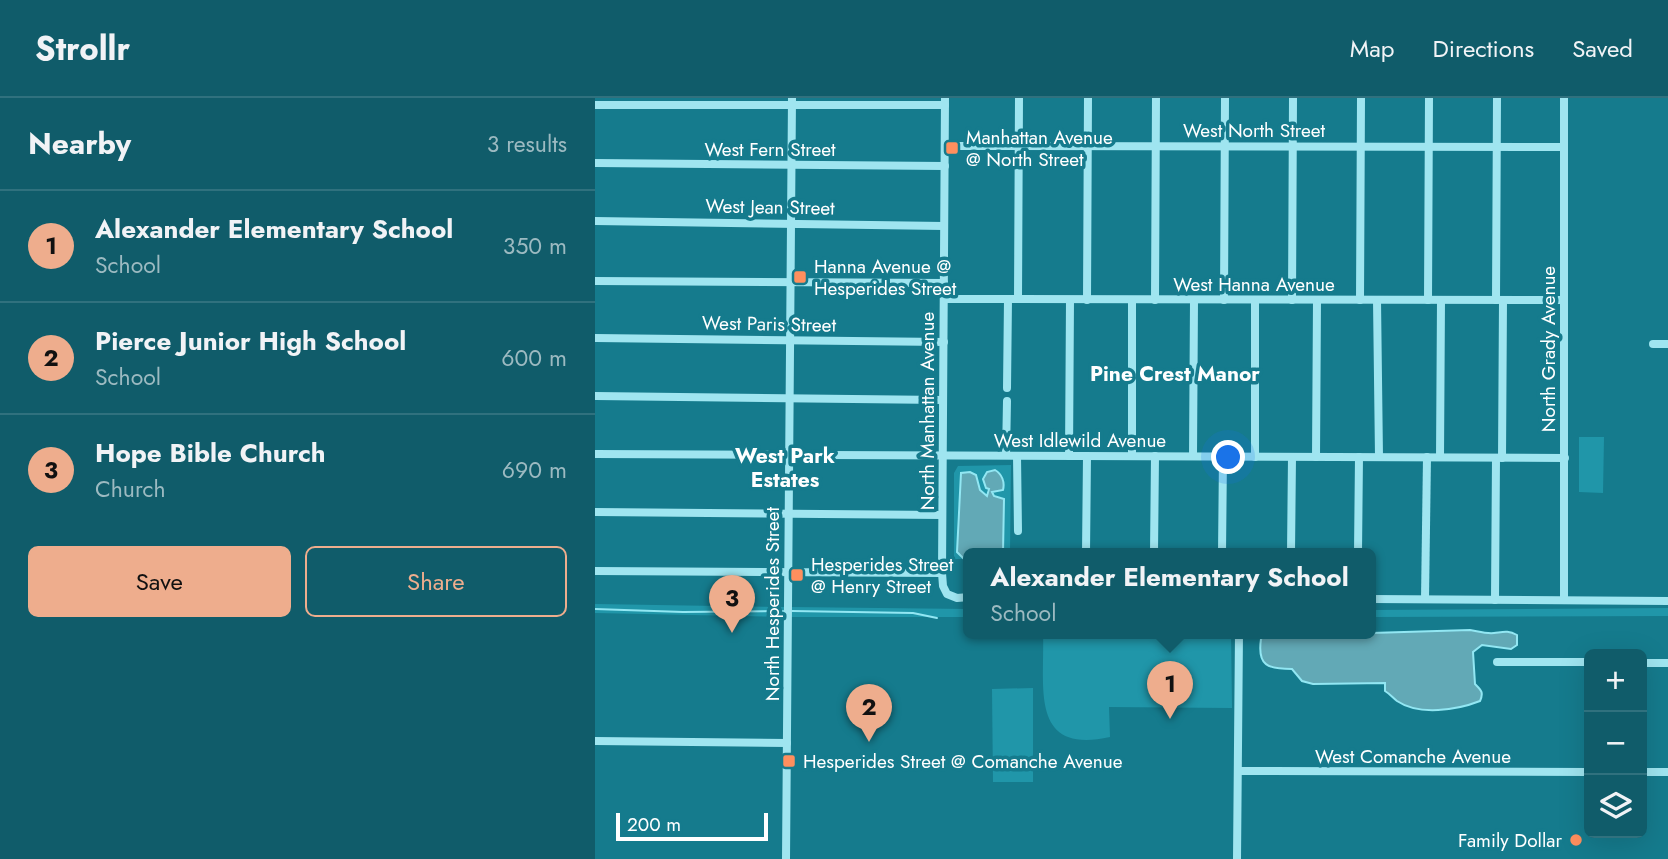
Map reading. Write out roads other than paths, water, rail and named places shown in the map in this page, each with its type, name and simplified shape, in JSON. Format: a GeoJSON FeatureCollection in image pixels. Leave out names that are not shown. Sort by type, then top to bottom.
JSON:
{"type":"FeatureCollection","features":[{"type":"Feature","properties":{"kind":"street"},"geometry":{"type":"LineString","coordinates":[[1018,299],[1019,98]]}},
{"type":"Feature","properties":{"kind":"street"},"geometry":{"type":"LineString","coordinates":[[1087,300],[1088,98]]}},
{"type":"Feature","properties":{"kind":"street"},"geometry":{"type":"LineString","coordinates":[[1155,300],[1156,98]]}},
{"type":"Feature","properties":{"kind":"street"},"geometry":{"type":"LineString","coordinates":[[1224,300],[1225,98]]}},
{"type":"Feature","properties":{"kind":"street"},"geometry":{"type":"LineString","coordinates":[[1292,300],[1293,98]]}},
{"type":"Feature","properties":{"kind":"street"},"geometry":{"type":"LineString","coordinates":[[1360,300],[1361,98]]}},
{"type":"Feature","properties":{"kind":"street"},"geometry":{"type":"LineString","coordinates":[[1428,300],[1429,98]]}},
{"type":"Feature","properties":{"kind":"street"},"geometry":{"type":"LineString","coordinates":[[1495,600],[1499,458],[1497,98]]}},
{"type":"Feature","properties":{"kind":"street","name":"North Grady Avenue"},"geometry":{"type":"LineString","coordinates":[[1564,98],[1564,600]]}},
{"type":"Feature","properties":{"kind":"street","name":"North Hesperides Street"},"geometry":{"type":"LineString","coordinates":[[786,859],[792,102]]}},
{"type":"Feature","properties":{"kind":"street"},"geometry":{"type":"LineString","coordinates":[[595,105],[946,102]]}},
{"type":"Feature","properties":{"kind":"street","name":"North Manhattan Avenue"},"geometry":{"type":"LineString","coordinates":[[946,102],[942,573],[947,594],[963,596]]}},
{"type":"Feature","properties":{"kind":"street","name":"West North Street"},"geometry":{"type":"LineString","coordinates":[[945,146],[1562,147]]}},
{"type":"Feature","properties":{"kind":"street","name":"West Fern Street"},"geometry":{"type":"LineString","coordinates":[[595,163],[945,166]]}},
{"type":"Feature","properties":{"kind":"street","name":"West Jean Street"},"geometry":{"type":"LineString","coordinates":[[595,222],[944,226]]}},
{"type":"Feature","properties":{"kind":"street"},"geometry":{"type":"LineString","coordinates":[[595,281],[944,283]]}},
{"type":"Feature","properties":{"kind":"street","name":"West Hanna Avenue"},"geometry":{"type":"LineString","coordinates":[[944,299],[1564,300]]}},
{"type":"Feature","properties":{"kind":"street"},"geometry":{"type":"LineString","coordinates":[[1007,388],[1008,299]]}},
{"type":"Feature","properties":{"kind":"street"},"geometry":{"type":"LineString","coordinates":[[1069,456],[1070,300]]}},
{"type":"Feature","properties":{"kind":"street"},"geometry":{"type":"LineString","coordinates":[[1132,300],[1132,456]]}},
{"type":"Feature","properties":{"kind":"street"},"geometry":{"type":"LineString","coordinates":[[1193,456],[1194,300]]}},
{"type":"Feature","properties":{"kind":"street"},"geometry":{"type":"LineString","coordinates":[[1255,300],[1255,457]]}},
{"type":"Feature","properties":{"kind":"street"},"geometry":{"type":"LineString","coordinates":[[1316,457],[1317,300]]}},
{"type":"Feature","properties":{"kind":"street"},"geometry":{"type":"LineString","coordinates":[[1377,300],[1379,457]]}},
{"type":"Feature","properties":{"kind":"street"},"geometry":{"type":"LineString","coordinates":[[1440,457],[1441,300]]}},
{"type":"Feature","properties":{"kind":"street","name":"West Paris Street"},"geometry":{"type":"LineString","coordinates":[[595,338],[944,342]]}},
{"type":"Feature","properties":{"kind":"street"},"geometry":{"type":"LineString","coordinates":[[1653,344],[1668,344]]}},
{"type":"Feature","properties":{"kind":"street"},"geometry":{"type":"LineString","coordinates":[[595,396],[943,400]]}},
{"type":"Feature","properties":{"kind":"street"},"geometry":{"type":"LineString","coordinates":[[1006,456],[1007,401]]}},
{"type":"Feature","properties":{"kind":"street","name":"West Idlewild Avenue"},"geometry":{"type":"LineString","coordinates":[[595,454],[1565,458]]}},
{"type":"Feature","properties":{"kind":"street"},"geometry":{"type":"LineString","coordinates":[[1017,456],[1018,531]]}},
{"type":"Feature","properties":{"kind":"street"},"geometry":{"type":"LineString","coordinates":[[1086,548],[1087,456]]}},
{"type":"Feature","properties":{"kind":"street"},"geometry":{"type":"LineString","coordinates":[[1154,548],[1155,456]]}},
{"type":"Feature","properties":{"kind":"street"},"geometry":{"type":"LineString","coordinates":[[1222,548],[1223,456]]}},
{"type":"Feature","properties":{"kind":"street"},"geometry":{"type":"LineString","coordinates":[[1291,548],[1292,457]]}},
{"type":"Feature","properties":{"kind":"street"},"geometry":{"type":"LineString","coordinates":[[1358,548],[1359,457]]}},
{"type":"Feature","properties":{"kind":"street"},"geometry":{"type":"LineString","coordinates":[[1425,599],[1427,457]]}},
{"type":"Feature","properties":{"kind":"street"},"geometry":{"type":"LineString","coordinates":[[595,512],[942,514]]}},
{"type":"Feature","properties":{"kind":"street"},"geometry":{"type":"LineString","coordinates":[[595,571],[942,573]]}},
{"type":"Feature","properties":{"kind":"street"},"geometry":{"type":"LineString","coordinates":[[1376,599],[1668,601]]}},
{"type":"Feature","properties":{"kind":"street"},"geometry":{"type":"LineString","coordinates":[[1237,859],[1239,639]]}},
{"type":"Feature","properties":{"kind":"street"},"geometry":{"type":"LineString","coordinates":[[1497,662],[1584,662]]}},
{"type":"Feature","properties":{"kind":"street"},"geometry":{"type":"LineString","coordinates":[[1647,663],[1668,663]]}},
{"type":"Feature","properties":{"kind":"street"},"geometry":{"type":"LineString","coordinates":[[595,741],[787,743]]}},
{"type":"Feature","properties":{"kind":"street","name":"West Comanche Avenue"},"geometry":{"type":"LineString","coordinates":[[1238,771],[1584,772]]}},
{"type":"Feature","properties":{"kind":"street"},"geometry":{"type":"LineString","coordinates":[[1647,772],[1668,772]]}},
{"type":"Feature","properties":{"kind":"waterway"},"geometry":{"type":"LineString","coordinates":[[595,609],[783,611]]}},
{"type":"Feature","properties":{"kind":"waterway"},"geometry":{"type":"LineString","coordinates":[[792,611],[913,613],[937,618]]}},
{"type":"Feature","properties":{"kind":"place","name":"Manhattan Avenue @ North Street"},"geometry":{"type":"Point","coordinates":[952,148]}},
{"type":"Feature","properties":{"kind":"place","name":"Hanna Avenue @ Hesperides Street"},"geometry":{"type":"Point","coordinates":[800,277]}},
{"type":"Feature","properties":{"kind":"place","name":"Hesperides Street @ Henry Street"},"geometry":{"type":"Point","coordinates":[797,575]}},
{"type":"Feature","properties":{"kind":"place","name":"Hope Bible Church"},"geometry":{"type":"Point","coordinates":[732,633]}},
{"type":"Feature","properties":{"kind":"place","name":"Alexander Elementary School"},"geometry":{"type":"Point","coordinates":[1170,719]}},
{"type":"Feature","properties":{"kind":"place","name":"Pierce Junior High School"},"geometry":{"type":"Point","coordinates":[869,742]}},
{"type":"Feature","properties":{"kind":"place","name":"Hesperides Street @ Comanche Avenue"},"geometry":{"type":"Point","coordinates":[789,761]}},
{"type":"Feature","properties":{"kind":"place","name":"Family Dollar"},"geometry":{"type":"Point","coordinates":[1576,840]}},
{"type":"Feature","properties":{"kind":"district","name":"Pine Crest Manor"},"geometry":{"type":"Point","coordinates":[1175,374]}},
{"type":"Feature","properties":{"kind":"district","name":"West Park Estates"},"geometry":{"type":"Point","coordinates":[785,468]}}]}
